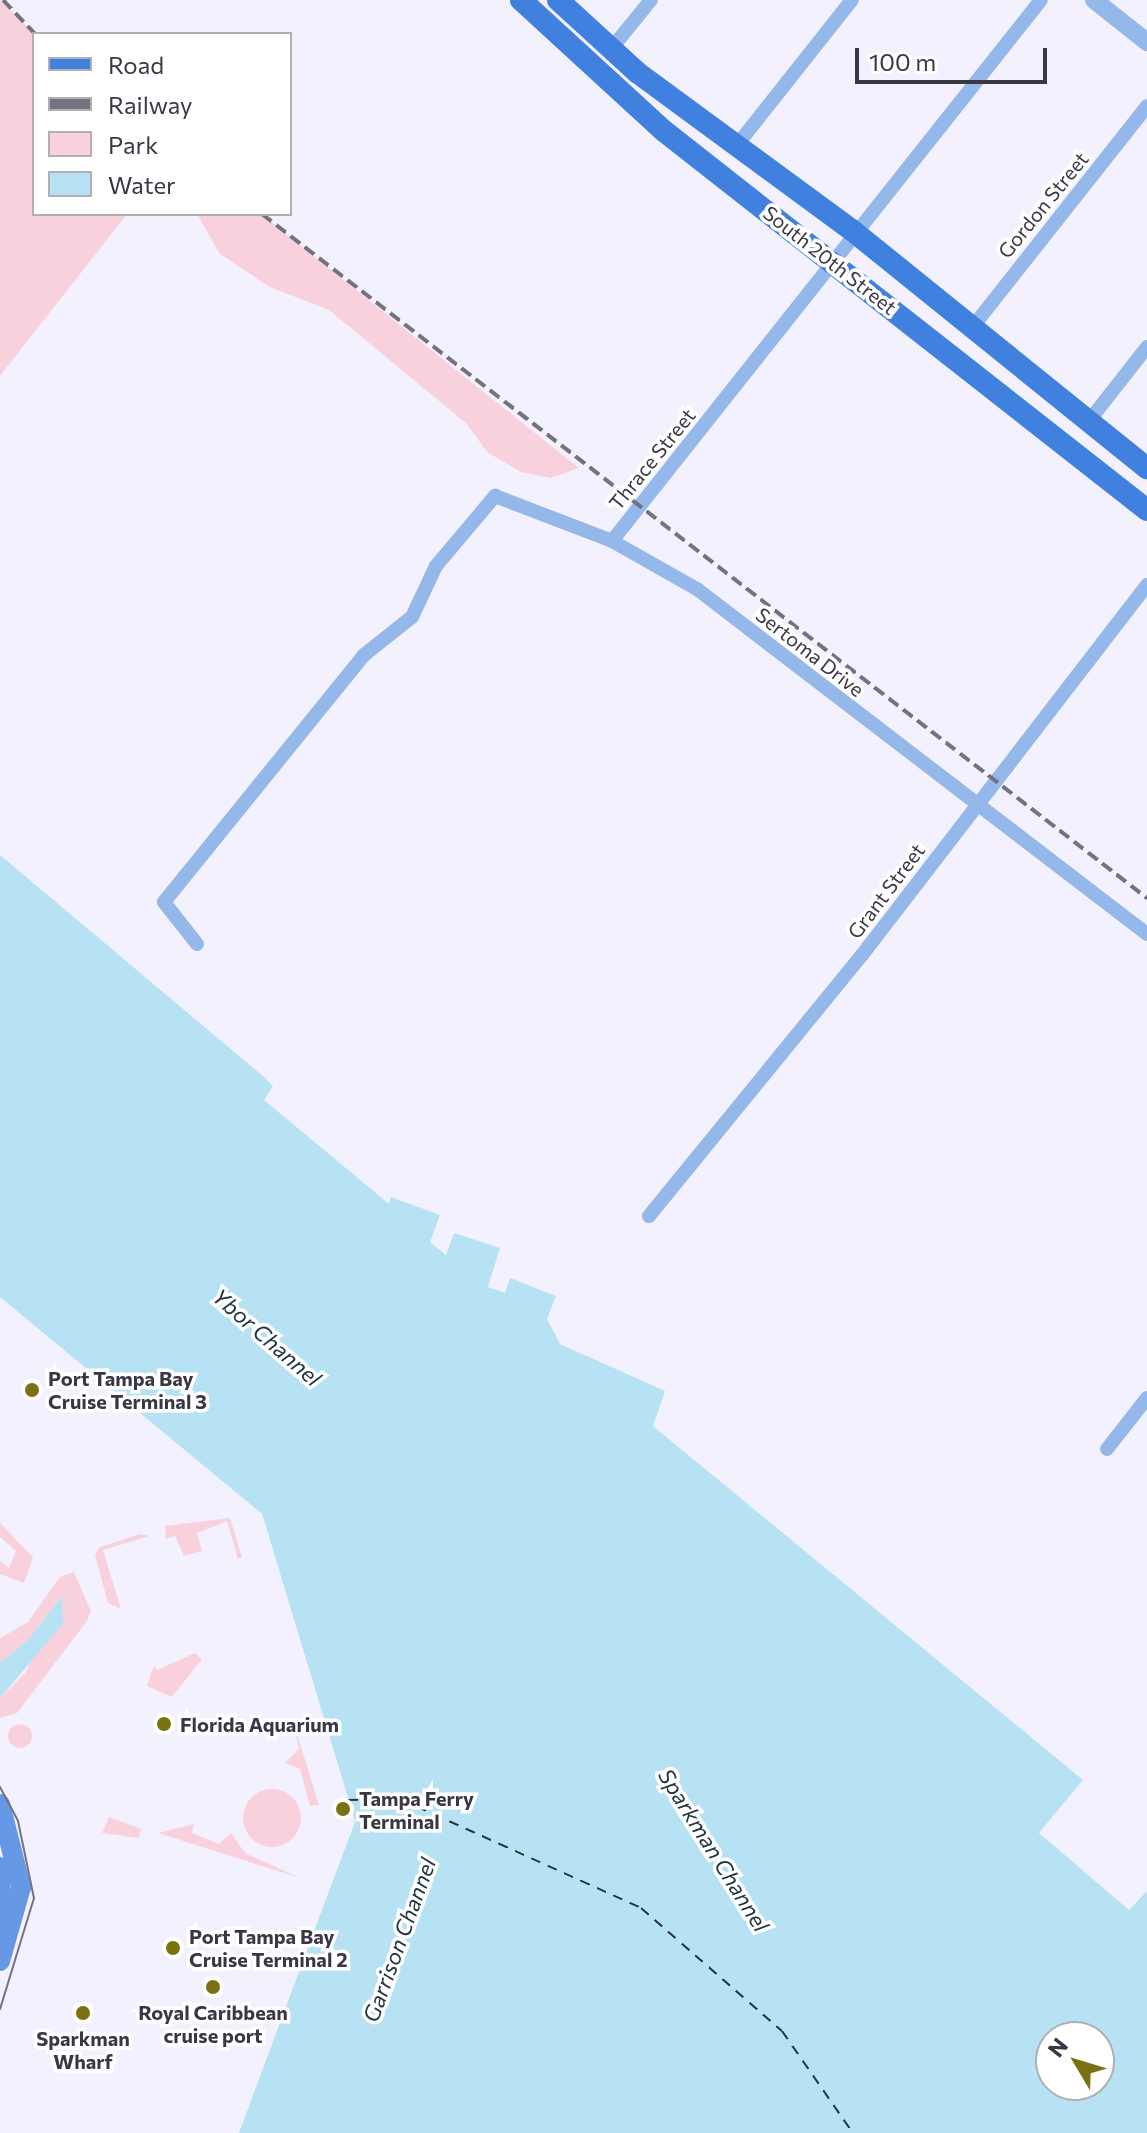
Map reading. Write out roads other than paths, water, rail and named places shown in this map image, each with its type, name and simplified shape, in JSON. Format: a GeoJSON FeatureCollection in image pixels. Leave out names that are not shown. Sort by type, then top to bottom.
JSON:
{"type":"FeatureCollection","features":[{"type":"Feature","properties":{"kind":"main road","name":"South 20th Street"},"geometry":{"type":"LineString","coordinates":[[521,0],[685,147],[1147,510]]}},
{"type":"Feature","properties":{"kind":"main road","name":"South 20th Street"},"geometry":{"type":"LineString","coordinates":[[558,0],[638,73],[853,231],[1147,468]]}},
{"type":"Feature","properties":{"kind":"main road"},"geometry":{"type":"LineString","coordinates":[[638,73],[644,94],[676,120],[685,147]]}},
{"type":"Feature","properties":{"kind":"main road"},"geometry":{"type":"LineString","coordinates":[[0,1804],[21,1896],[0,1961]]}},
{"type":"Feature","properties":{"kind":"main road"},"geometry":{"type":"LineString","coordinates":[[0,1867],[0,1930]]}},
{"type":"Feature","properties":{"kind":"street"},"geometry":{"type":"LineString","coordinates":[[611,49],[651,0]]}},
{"type":"Feature","properties":{"kind":"street"},"geometry":{"type":"LineString","coordinates":[[737,145],[852,0]]}},
{"type":"Feature","properties":{"kind":"street","name":"Thrace Street"},"geometry":{"type":"LineString","coordinates":[[197,944],[164,902],[364,655],[412,617],[436,566],[495,496],[612,541],[830,260],[1041,0]]}},
{"type":"Feature","properties":{"kind":"street"},"geometry":{"type":"LineString","coordinates":[[1094,0],[1147,42]]}},
{"type":"Feature","properties":{"kind":"street","name":"Gordon Street"},"geometry":{"type":"LineString","coordinates":[[971,329],[1147,106]]}},
{"type":"Feature","properties":{"kind":"street"},"geometry":{"type":"LineString","coordinates":[[1089,421],[1147,347]]}},
{"type":"Feature","properties":{"kind":"street","name":"Sertoma Drive"},"geometry":{"type":"LineString","coordinates":[[612,541],[697,589],[979,802],[1147,934]]}},
{"type":"Feature","properties":{"kind":"street","name":"Grant Street"},"geometry":{"type":"LineString","coordinates":[[649,1216],[979,802],[1147,585]]}},
{"type":"Feature","properties":{"kind":"street"},"geometry":{"type":"LineString","coordinates":[[1107,1449],[1147,1398]]}},
{"type":"Feature","properties":{"kind":"water"},"geometry":{"type":"Polygon","coordinates":[[[0,855],[264,1077],[273,1086],[264,1100],[389,1204],[391,1197],[440,1215],[430,1242],[446,1255],[454,1233],[500,1248],[488,1287],[505,1293],[510,1278],[556,1296],[547,1319],[560,1344],[665,1391],[653,1426],[1083,1780],[1039,1833],[1129,1910],[1147,1891],[1147,2133],[239,2133],[355,1821],[262,1514],[0,1297],[0,855]]]}},
{"type":"Feature","properties":{"kind":"water"},"geometry":{"type":"Polygon","coordinates":[[[62,1596],[63,1624],[0,1698],[0,1662],[27,1641],[62,1596]]]}},
{"type":"Feature","properties":{"kind":"tram line"},"geometry":{"type":"LineString","coordinates":[[0,1787],[18,1821],[34,1898],[0,2009]]}},
{"type":"Feature","properties":{"kind":"railway"},"geometry":{"type":"LineString","coordinates":[[3,0],[33,32]]}},
{"type":"Feature","properties":{"kind":"railway"},"geometry":{"type":"LineString","coordinates":[[265,216],[1147,898]]}},
{"type":"Feature","properties":{"kind":"place","name":"Port Tampa Bay Cruise Terminal 3"},"geometry":{"type":"Point","coordinates":[32,1390]}},
{"type":"Feature","properties":{"kind":"place","name":"Florida Aquarium"},"geometry":{"type":"Point","coordinates":[164,1724]}},
{"type":"Feature","properties":{"kind":"place","name":"Tampa Ferry Terminal"},"geometry":{"type":"Point","coordinates":[343,1809]}},
{"type":"Feature","properties":{"kind":"place","name":"Port Tampa Bay Cruise Terminal 2"},"geometry":{"type":"Point","coordinates":[173,1948]}},
{"type":"Feature","properties":{"kind":"place","name":"Royal Caribbean cruise port"},"geometry":{"type":"Point","coordinates":[213,1987]}},
{"type":"Feature","properties":{"kind":"place","name":"Sparkman Wharf"},"geometry":{"type":"Point","coordinates":[83,2013]}},
{"type":"Feature","properties":{"kind":"water label","name":"Ybor Channel"},"geometry":{"type":"Point","coordinates":[267,1337]}},
{"type":"Feature","properties":{"kind":"water label","name":"Sparkman Channel"},"geometry":{"type":"Point","coordinates":[714,1850]}},
{"type":"Feature","properties":{"kind":"water label","name":"Garrison Channel"},"geometry":{"type":"Point","coordinates":[399,1940]}}]}
